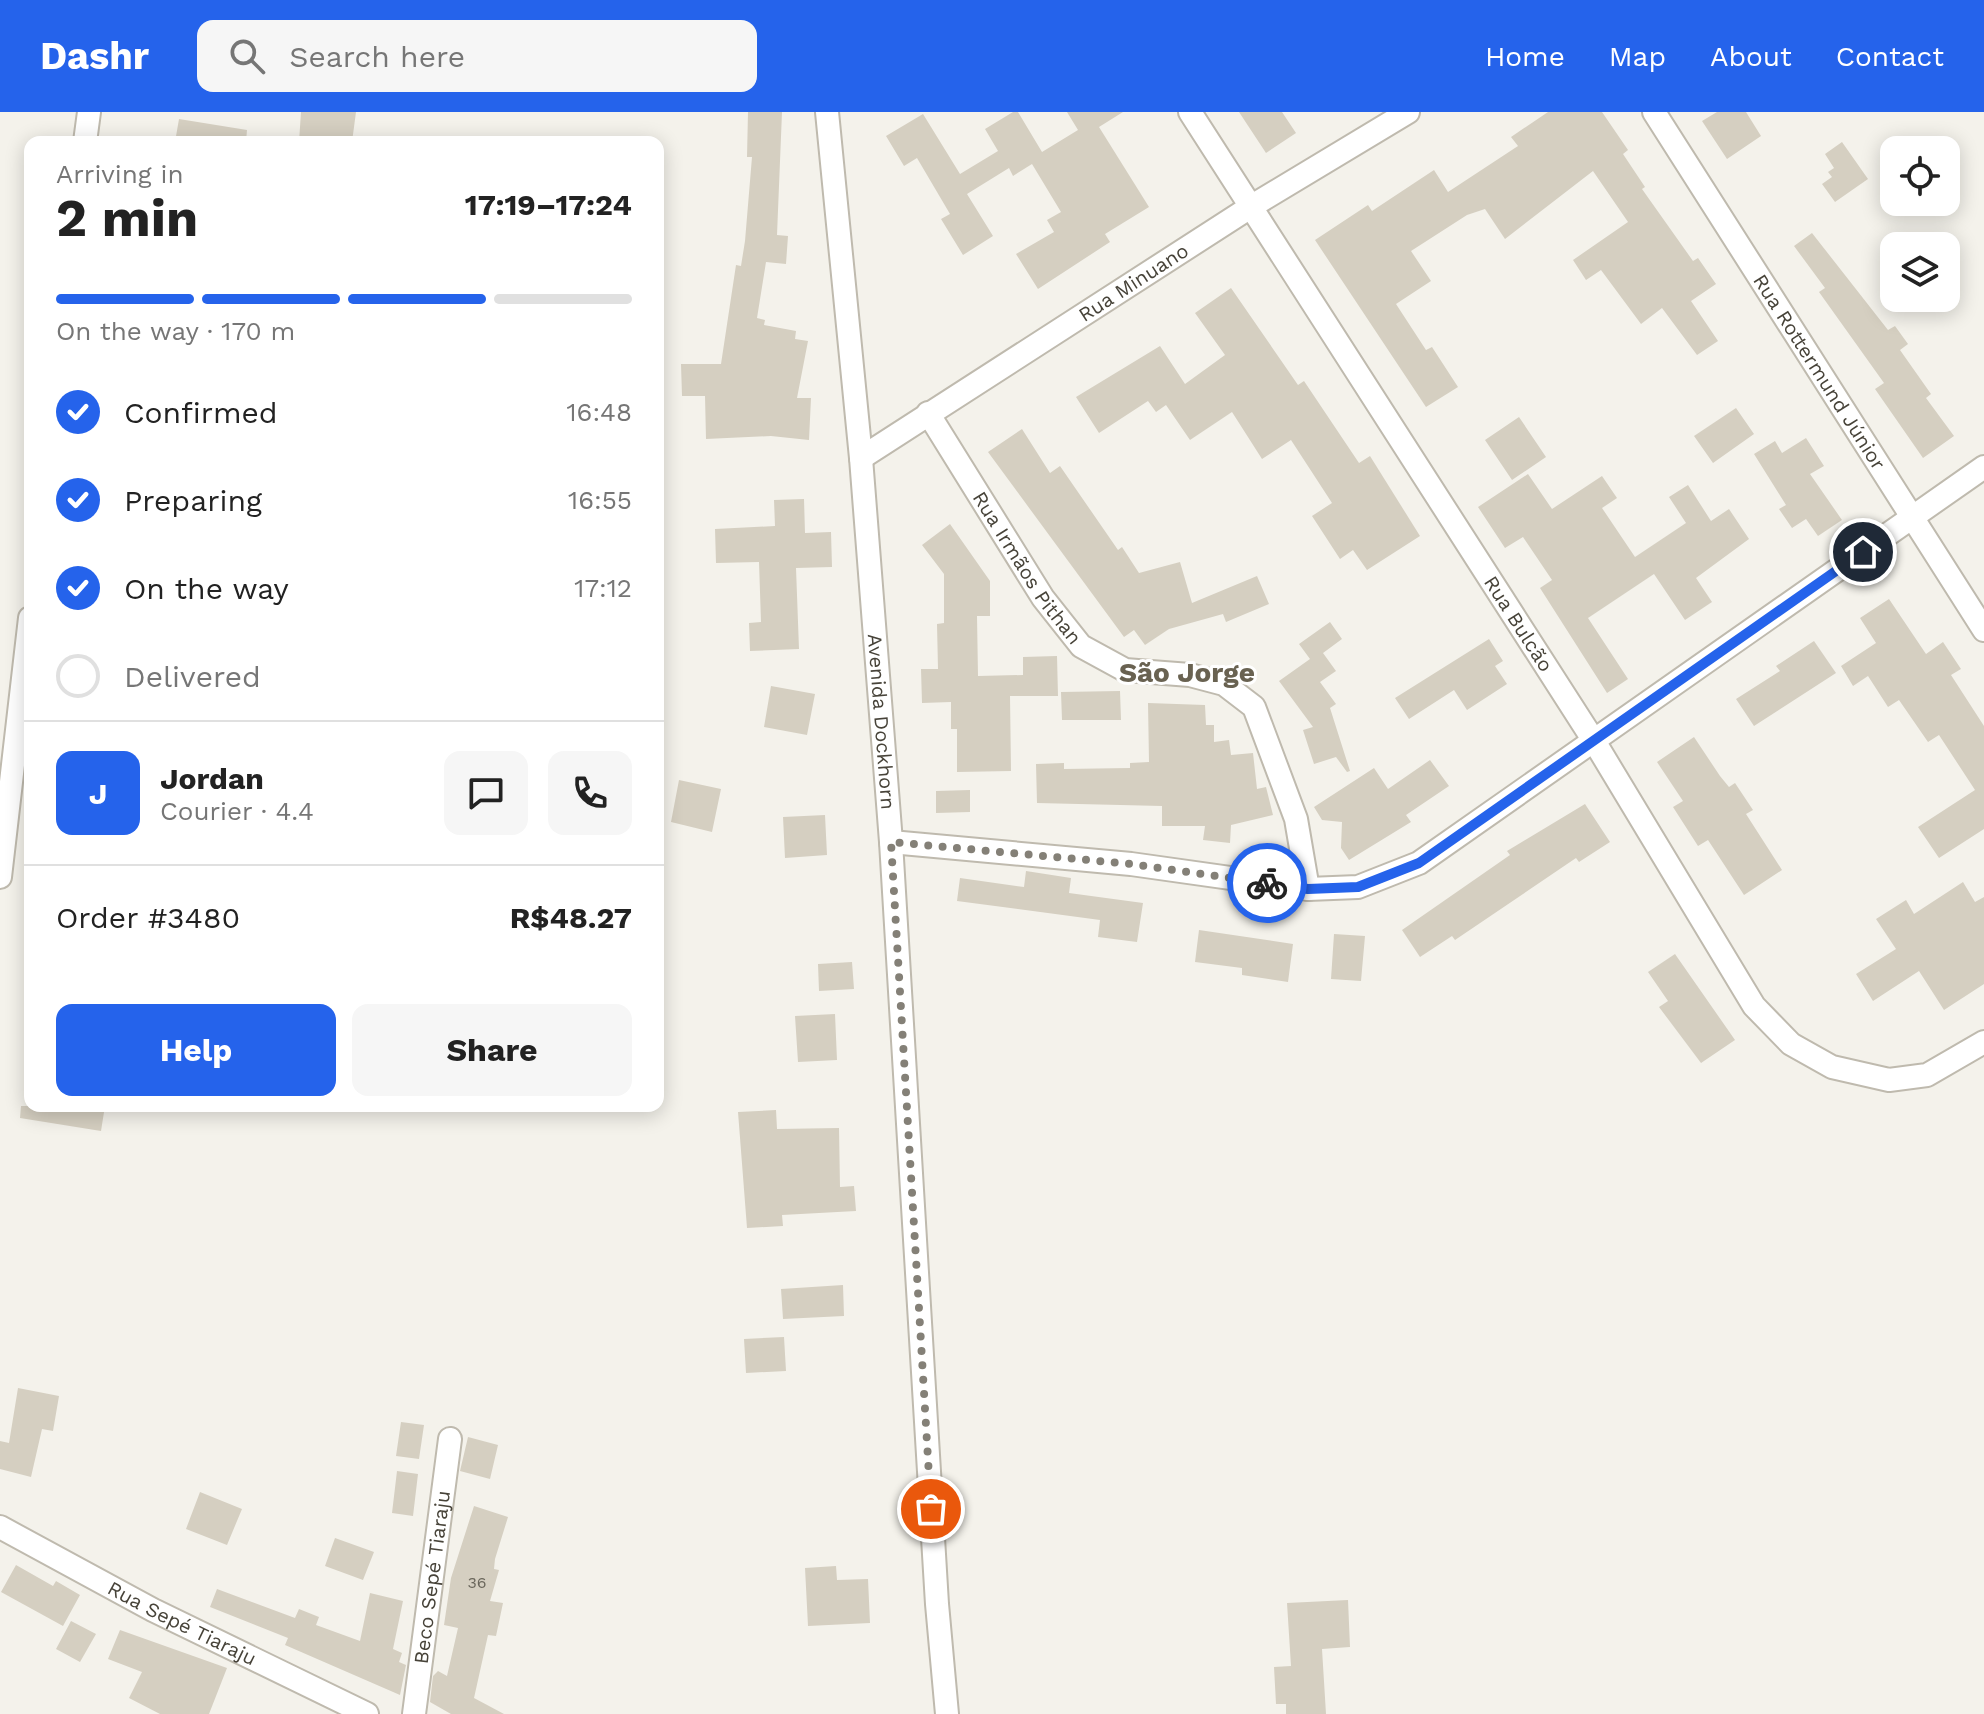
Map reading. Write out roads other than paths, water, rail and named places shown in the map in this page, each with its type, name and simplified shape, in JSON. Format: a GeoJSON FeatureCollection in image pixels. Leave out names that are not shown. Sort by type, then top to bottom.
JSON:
{"type":"FeatureCollection","features":[{"type":"Feature","properties":{"kind":"street"},"geometry":{"type":"LineString","coordinates":[[86,136],[89,112]]}},
{"type":"Feature","properties":{"kind":"street","name":"Avenida Dockhorn"},"geometry":{"type":"LineString","coordinates":[[827,112],[861,458],[891,842],[937,1604],[947,1714]]}},
{"type":"Feature","properties":{"kind":"street","name":"Rua Bulcão"},"geometry":{"type":"LineString","coordinates":[[1190,112],[1594,741],[1754,1006],[1791,1044],[1832,1067],[1889,1080],[1927,1075],[1984,1042]]}},
{"type":"Feature","properties":{"kind":"street","name":"Rua Minuano"},"geometry":{"type":"LineString","coordinates":[[861,458],[1252,206],[1408,112]]}},
{"type":"Feature","properties":{"kind":"street","name":"Rua Rottermund Júnior"},"geometry":{"type":"LineString","coordinates":[[1654,112],[1984,630]]}},
{"type":"Feature","properties":{"kind":"street","name":"Rua Irmãos Pithan"},"geometry":{"type":"LineString","coordinates":[[928,413],[1043,598],[1081,646],[1125,670],[1190,675],[1224,684],[1254,707],[1296,819],[1308,889]]}},
{"type":"Feature","properties":{"kind":"street"},"geometry":{"type":"LineString","coordinates":[[891,842],[1131,864],[1308,889],[1358,887],[1419,863],[1984,467]]}},
{"type":"Feature","properties":{"kind":"street"},"geometry":{"type":"LineString","coordinates":[[0,877],[24,670]]}},
{"type":"Feature","properties":{"kind":"street","name":"Beco Sepé Tiaraju"},"geometry":{"type":"LineString","coordinates":[[414,1714],[450,1439]]}},
{"type":"Feature","properties":{"kind":"street","name":"Rua Sepé Tiaraju"},"geometry":{"type":"LineString","coordinates":[[0,1527],[153,1610],[367,1714]]}},
{"type":"Feature","properties":{"kind":"district","name":"São Jorge"},"geometry":{"type":"Point","coordinates":[1187,672]}}]}
